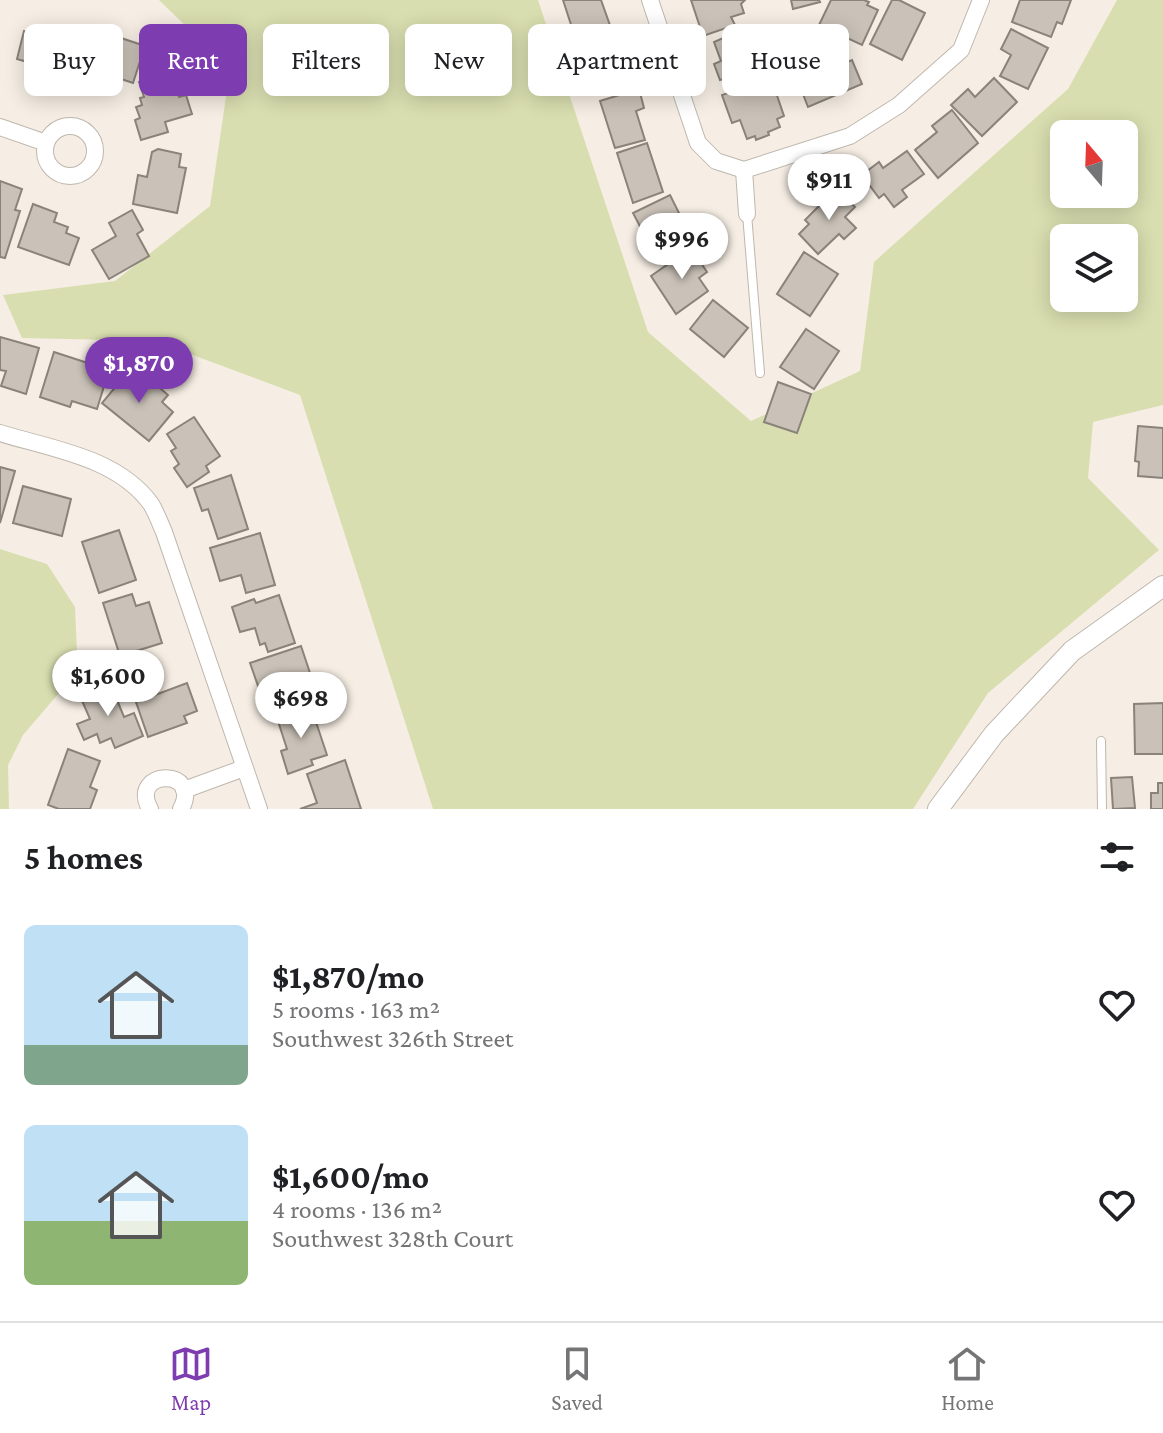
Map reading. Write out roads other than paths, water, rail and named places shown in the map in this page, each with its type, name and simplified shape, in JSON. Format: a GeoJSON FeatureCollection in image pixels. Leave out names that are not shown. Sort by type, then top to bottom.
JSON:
{"type":"FeatureCollection","features":[{"type":"Feature","properties":{"kind":"street"},"geometry":{"type":"LineString","coordinates":[[650,0],[698,143],[716,161],[744,170],[850,136],[899,105],[961,50],[981,0]]}},
{"type":"Feature","properties":{"kind":"street"},"geometry":{"type":"LineString","coordinates":[[0,127],[46,143]]}},
{"type":"Feature","properties":{"kind":"street"},"geometry":{"type":"LineString","coordinates":[[744,170],[747,214]]}},
{"type":"Feature","properties":{"kind":"street"},"geometry":{"type":"LineString","coordinates":[[0,433],[108,467],[135,485],[152,506],[164,532],[259,809]]}},
{"type":"Feature","properties":{"kind":"street"},"geometry":{"type":"LineString","coordinates":[[938,809],[994,734],[1072,651],[1163,586]]}},
{"type":"Feature","properties":{"kind":"street"},"geometry":{"type":"LineString","coordinates":[[184,790],[244,768]]}},
{"type":"Feature","properties":{"kind":"street"},"geometry":{"type":"LineString","coordinates":[[150,809],[147,789],[159,778],[174,779],[184,790],[186,798],[181,809]]}},
{"type":"Feature","properties":{"kind":"lane"},"geometry":{"type":"LineString","coordinates":[[747,214],[760,373]]}},
{"type":"Feature","properties":{"kind":"lane"},"geometry":{"type":"LineString","coordinates":[[1101,741],[1102,809]]}}]}
